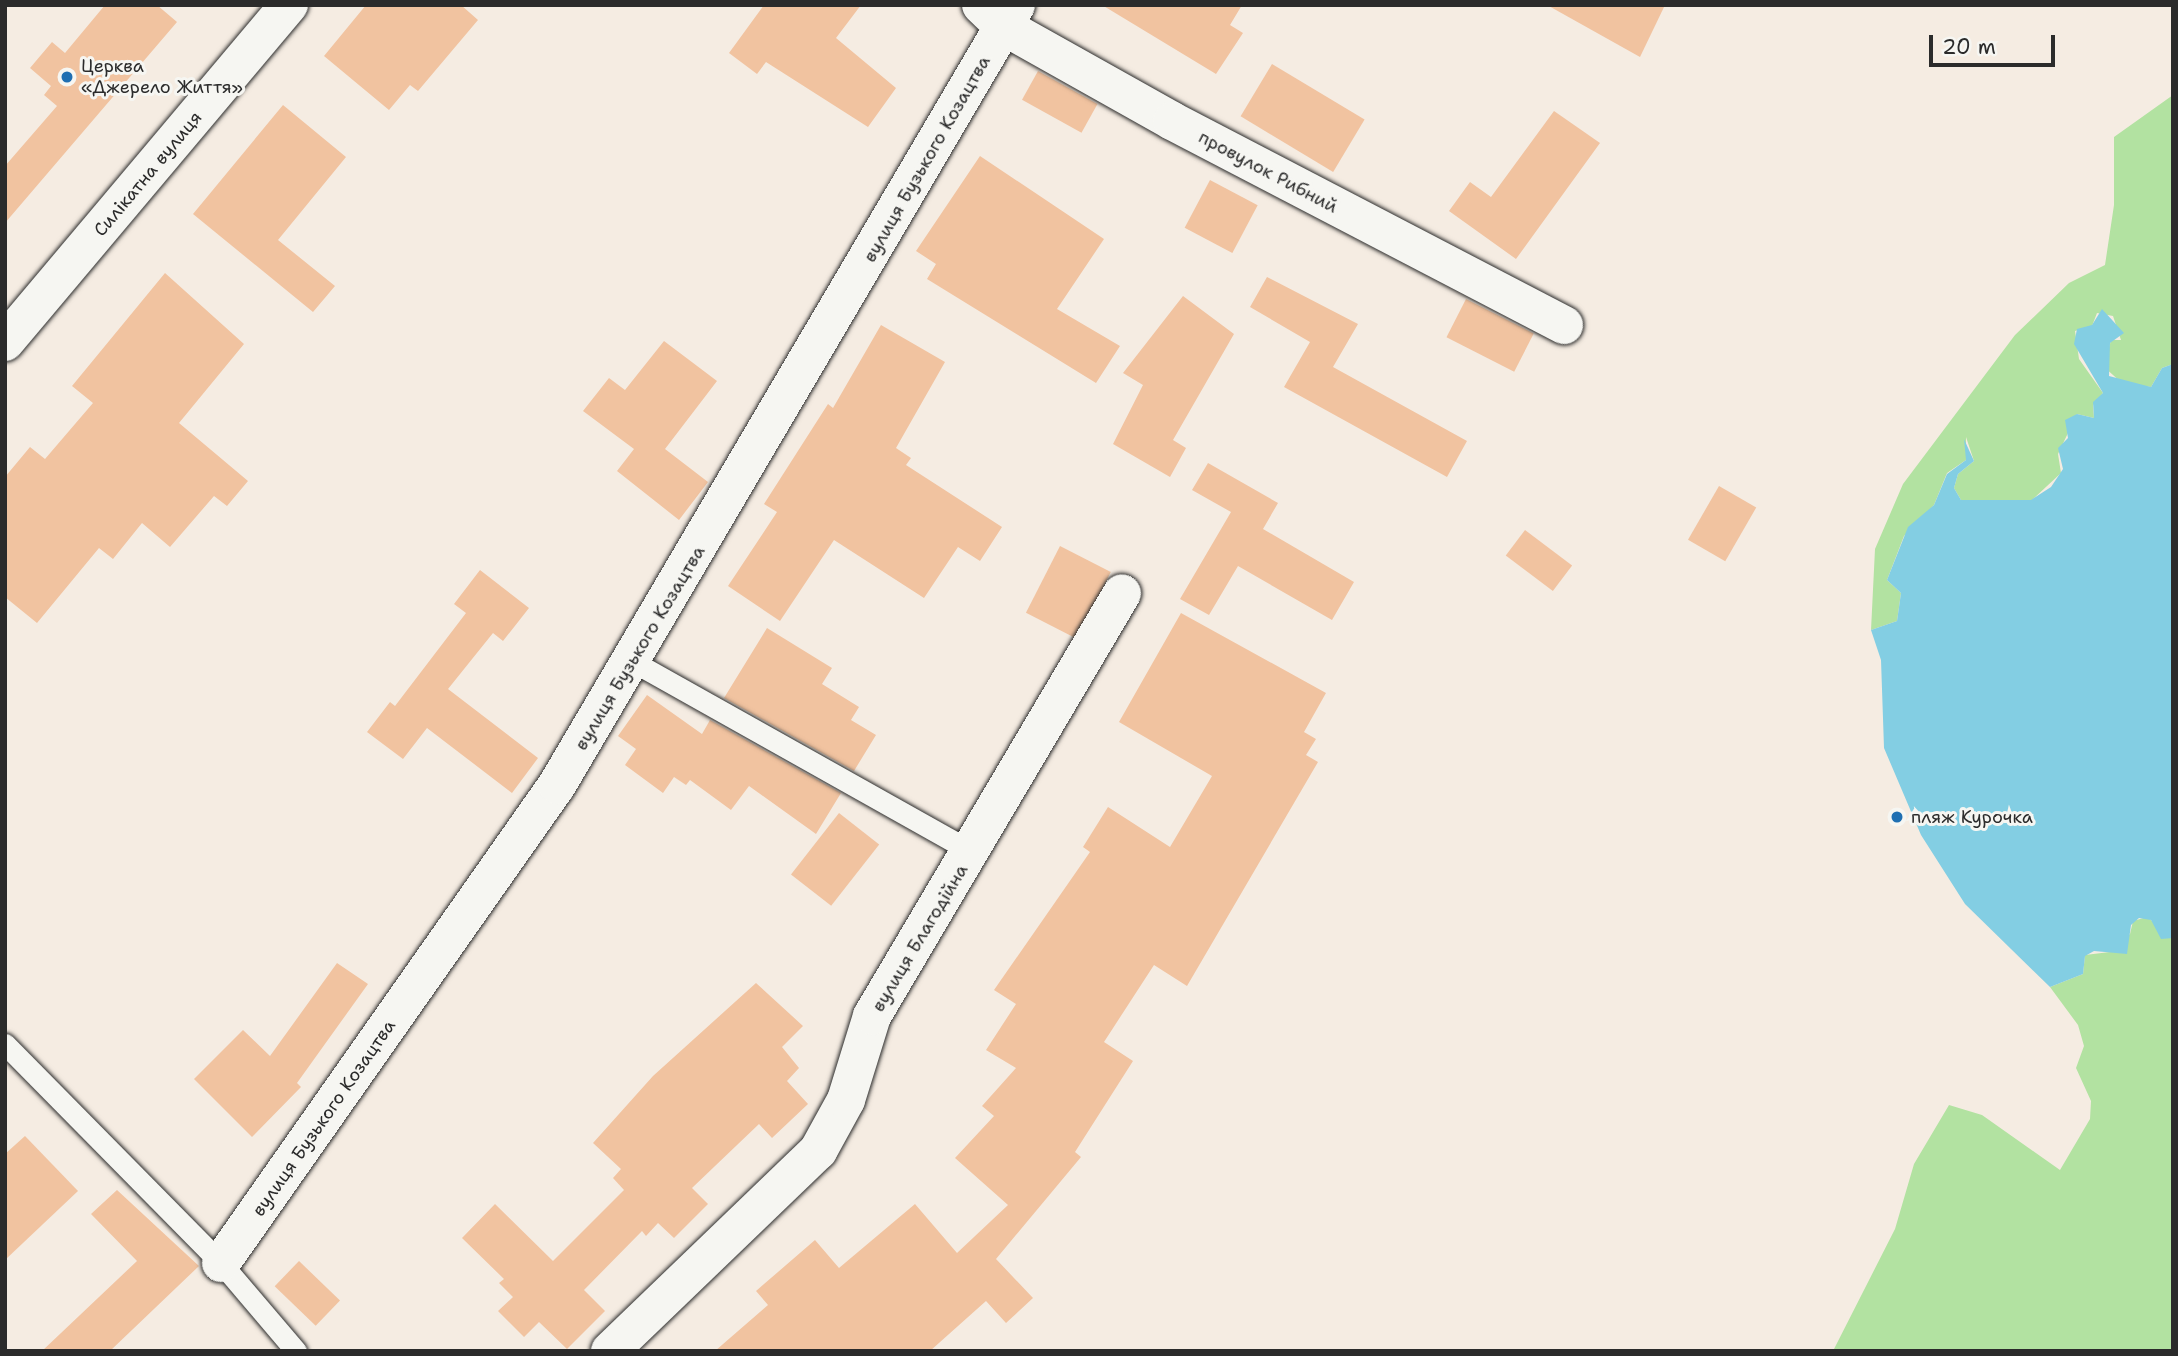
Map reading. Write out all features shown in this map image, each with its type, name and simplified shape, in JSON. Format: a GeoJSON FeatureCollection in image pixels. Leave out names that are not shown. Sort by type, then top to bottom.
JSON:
{"type":"FeatureCollection","features":[{"type":"Feature","properties":{"kind":"street","name":"Силікатна вулиця"},"geometry":{"type":"LineString","coordinates":[[5,342],[289,5]]}},
{"type":"Feature","properties":{"kind":"street","name":"провулок Рибний"},"geometry":{"type":"LineString","coordinates":[[1000,12],[1564,325]]}},
{"type":"Feature","properties":{"kind":"street","name":"вулиця Бузького Козацтва"},"geometry":{"type":"LineString","coordinates":[[221,1263],[557,785],[632,661],[1000,12]]}},
{"type":"Feature","properties":{"kind":"street","name":"вулиця Благодійна"},"geometry":{"type":"LineString","coordinates":[[610,1351],[818,1151],[846,1100],[872,1016],[972,852],[1122,593]]}},
{"type":"Feature","properties":{"kind":"lane"},"geometry":{"type":"LineString","coordinates":[[632,661],[972,852]]}},
{"type":"Feature","properties":{"kind":"lane"},"geometry":{"type":"LineString","coordinates":[[5,1044],[221,1263],[296,1351]]}},
{"type":"Feature","properties":{"kind":"green space"},"geometry":{"type":"Polygon","coordinates":[[[2173,95],[2173,364],[2162,368],[2151,387],[2122,383],[2104,367],[2111,340],[2121,340],[2113,316],[2097,313],[2092,326],[2075,331],[2079,359],[2103,393],[2093,405],[2094,418],[2077,414],[2058,454],[2061,473],[2032,500],[1961,500],[1954,488],[1958,474],[1974,461],[1966,437],[1966,460],[1947,473],[1934,505],[1904,536],[1887,580],[1901,593],[1897,621],[1871,630],[1875,549],[1903,484],[2015,335],[2069,283],[2105,265],[2114,205],[2114,137],[2173,95]]]}},
{"type":"Feature","properties":{"kind":"green space"},"geometry":{"type":"Polygon","coordinates":[[[2147,917],[2173,938],[2173,1351],[1833,1351],[1895,1229],[1914,1164],[1949,1105],[1982,1115],[2060,1170],[2090,1119],[2091,1101],[2076,1068],[2084,1046],[2078,1025],[2050,987],[2083,974],[2085,955],[2110,952],[2130,934],[2133,921],[2147,917]]]}},
{"type":"Feature","properties":{"kind":"water"},"geometry":{"type":"Polygon","coordinates":[[[2102,309],[2124,333],[2110,343],[2109,376],[2151,387],[2162,368],[2173,364],[2173,938],[2161,939],[2151,920],[2139,918],[2131,925],[2127,954],[2094,951],[2085,956],[2083,974],[2050,987],[1965,904],[1921,835],[1884,748],[1881,660],[1871,630],[1897,621],[1901,593],[1887,580],[1908,527],[1934,505],[1947,474],[1966,460],[1964,439],[1974,461],[1958,474],[1954,488],[1961,500],[2031,500],[2051,487],[2063,469],[2058,448],[2068,438],[2065,420],[2077,414],[2094,418],[2093,402],[2103,393],[2074,344],[2077,329],[2092,325],[2102,309]]]}},
{"type":"Feature","properties":{"kind":"building"},"geometry":{"type":"Polygon","coordinates":[[[105,5],[157,5],[177,22],[5,223],[5,166],[57,106],[44,95],[51,86],[30,68],[52,42],[65,53],[105,5]]]}},
{"type":"Feature","properties":{"kind":"building"},"geometry":{"type":"Polygon","coordinates":[[[366,5],[461,5],[478,20],[418,91],[410,85],[389,110],[324,56],[366,5]]]}},
{"type":"Feature","properties":{"kind":"building"},"geometry":{"type":"Polygon","coordinates":[[[764,5],[861,5],[836,38],[896,88],[868,127],[766,62],[757,74],[729,53],[764,5]]]}},
{"type":"Feature","properties":{"kind":"building"},"geometry":{"type":"Polygon","coordinates":[[[1102,5],[1242,5],[1230,25],[1243,33],[1216,74],[1102,5]]]}},
{"type":"Feature","properties":{"kind":"building"},"geometry":{"type":"Polygon","coordinates":[[[1547,5],[1665,5],[1640,57],[1547,5]]]}},
{"type":"Feature","properties":{"kind":"building"},"geometry":{"type":"Polygon","coordinates":[[[1272,64],[1365,120],[1333,172],[1241,116],[1272,64]]]}},
{"type":"Feature","properties":{"kind":"building"},"geometry":{"type":"Polygon","coordinates":[[[1038,71],[1097,104],[1081,133],[1022,100],[1038,71]]]}},
{"type":"Feature","properties":{"kind":"building"},"geometry":{"type":"Polygon","coordinates":[[[283,105],[346,157],[278,240],[335,286],[313,312],[193,214],[283,105]]]}},
{"type":"Feature","properties":{"kind":"building"},"geometry":{"type":"Polygon","coordinates":[[[1554,111],[1600,143],[1516,259],[1449,211],[1470,182],[1491,197],[1554,111]]]}},
{"type":"Feature","properties":{"kind":"building"},"geometry":{"type":"Polygon","coordinates":[[[980,156],[1104,239],[1057,309],[1120,346],[1096,383],[927,279],[936,264],[916,251],[980,156]]]}},
{"type":"Feature","properties":{"kind":"building"},"geometry":{"type":"Polygon","coordinates":[[[1210,180],[1258,205],[1232,253],[1185,228],[1210,180]]]}},
{"type":"Feature","properties":{"kind":"building"},"geometry":{"type":"Polygon","coordinates":[[[165,273],[244,344],[179,423],[248,481],[227,506],[214,496],[170,547],[142,523],[113,559],[99,548],[37,623],[5,597],[5,477],[30,447],[45,459],[93,403],[72,386],[165,273]]]}},
{"type":"Feature","properties":{"kind":"building"},"geometry":{"type":"Polygon","coordinates":[[[1267,277],[1358,324],[1333,367],[1467,441],[1447,477],[1284,387],[1310,342],[1250,307],[1267,277]]]}},
{"type":"Feature","properties":{"kind":"building"},"geometry":{"type":"Polygon","coordinates":[[[1183,296],[1234,334],[1173,440],[1186,448],[1170,477],[1113,444],[1143,385],[1123,373],[1183,296]]]}},
{"type":"Feature","properties":{"kind":"building"},"geometry":{"type":"Polygon","coordinates":[[[1466,299],[1534,334],[1514,372],[1446,337],[1466,299]]]}},
{"type":"Feature","properties":{"kind":"building"},"geometry":{"type":"Polygon","coordinates":[[[881,325],[945,362],[896,448],[911,458],[906,465],[1002,527],[980,561],[958,547],[924,598],[834,540],[780,621],[728,586],[777,512],[764,504],[828,404],[833,408],[881,325]]]}},
{"type":"Feature","properties":{"kind":"building"},"geometry":{"type":"Polygon","coordinates":[[[664,341],[717,381],[665,449],[708,482],[679,520],[617,471],[634,449],[583,411],[609,378],[625,390],[664,341]]]}},
{"type":"Feature","properties":{"kind":"building"},"geometry":{"type":"Polygon","coordinates":[[[1208,463],[1278,503],[1263,529],[1354,582],[1332,620],[1238,566],[1209,615],[1180,599],[1231,512],[1192,490],[1208,463]]]}},
{"type":"Feature","properties":{"kind":"building"},"geometry":{"type":"Polygon","coordinates":[[[1719,486],[1756,508],[1725,561],[1688,540],[1719,486]]]}},
{"type":"Feature","properties":{"kind":"building"},"geometry":{"type":"Polygon","coordinates":[[[1525,530],[1572,566],[1553,591],[1506,556],[1525,530]]]}},
{"type":"Feature","properties":{"kind":"building"},"geometry":{"type":"Polygon","coordinates":[[[1060,546],[1111,572],[1077,639],[1026,613],[1060,546]]]}},
{"type":"Feature","properties":{"kind":"building"},"geometry":{"type":"Polygon","coordinates":[[[480,570],[529,608],[503,641],[493,633],[448,689],[538,758],[512,793],[427,728],[403,759],[367,732],[390,702],[395,706],[466,613],[454,604],[480,570]]]}},
{"type":"Feature","properties":{"kind":"building"},"geometry":{"type":"Polygon","coordinates":[[[1181,613],[1326,693],[1304,732],[1316,739],[1306,755],[1318,762],[1187,986],[1154,965],[1104,1042],[1133,1061],[1075,1152],[1081,1157],[996,1259],[1033,1298],[1006,1323],[986,1301],[930,1351],[715,1351],[768,1305],[756,1291],[815,1240],[839,1268],[915,1204],[957,1253],[1008,1205],[955,1158],[994,1116],[982,1106],[1016,1068],[986,1050],[1016,1004],[994,990],[1090,852],[1083,847],[1108,807],[1170,847],[1212,776],[1119,722],[1181,613]]]}},
{"type":"Feature","properties":{"kind":"building"},"geometry":{"type":"Polygon","coordinates":[[[767,628],[832,668],[822,684],[859,707],[851,720],[876,735],[854,771],[724,698],[767,628]]]}},
{"type":"Feature","properties":{"kind":"building"},"geometry":{"type":"Polygon","coordinates":[[[647,695],[702,734],[710,720],[841,793],[816,834],[749,786],[731,810],[690,780],[686,785],[674,777],[663,793],[625,765],[636,749],[618,736],[647,695]]]}},
{"type":"Feature","properties":{"kind":"building"},"geometry":{"type":"Polygon","coordinates":[[[839,813],[879,844],[831,906],[791,874],[839,813]]]}},
{"type":"Feature","properties":{"kind":"building"},"geometry":{"type":"Polygon","coordinates":[[[337,963],[368,984],[297,1083],[301,1087],[252,1137],[194,1079],[243,1030],[270,1056],[337,963]]]}},
{"type":"Feature","properties":{"kind":"building"},"geometry":{"type":"Polygon","coordinates":[[[756,983],[803,1026],[782,1047],[799,1068],[787,1081],[808,1104],[772,1138],[759,1124],[692,1188],[708,1204],[674,1238],[658,1223],[646,1236],[642,1231],[584,1290],[605,1311],[567,1349],[539,1322],[524,1337],[498,1311],[513,1297],[499,1283],[504,1279],[462,1238],[495,1204],[553,1261],[624,1190],[613,1178],[621,1169],[593,1143],[653,1076],[756,983]]]}},
{"type":"Feature","properties":{"kind":"building"},"geometry":{"type":"Polygon","coordinates":[[[25,1136],[78,1191],[5,1260],[5,1154],[25,1136]]]}},
{"type":"Feature","properties":{"kind":"building"},"geometry":{"type":"Polygon","coordinates":[[[117,1190],[199,1266],[110,1351],[42,1351],[137,1261],[91,1214],[117,1190]]]}},
{"type":"Feature","properties":{"kind":"building"},"geometry":{"type":"Polygon","coordinates":[[[299,1261],[340,1301],[316,1326],[275,1286],[299,1261]]]}},
{"type":"Feature","properties":{"kind":"place","name":"Церква «Джерело Життя»"},"geometry":{"type":"Point","coordinates":[67,77]}},
{"type":"Feature","properties":{"kind":"place","name":"пляж Курочка"},"geometry":{"type":"Point","coordinates":[1897,817]}}]}
